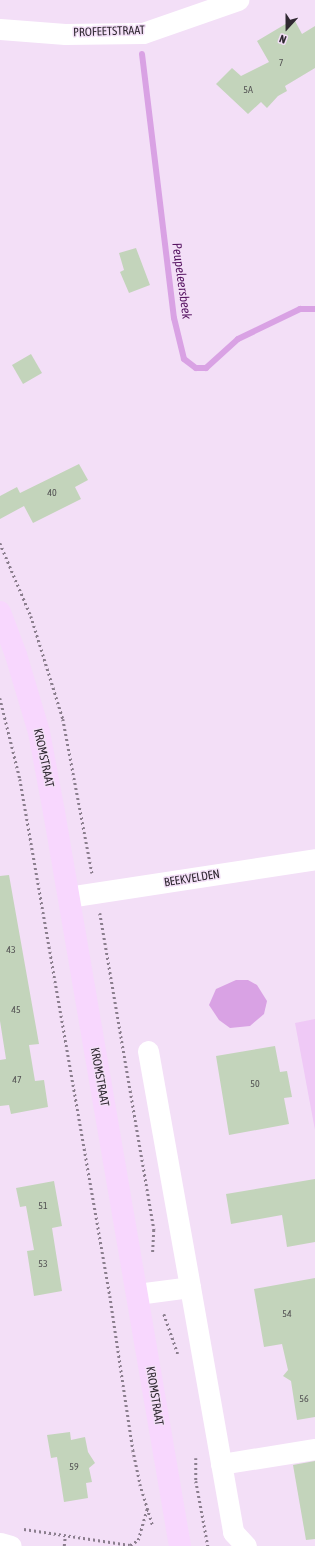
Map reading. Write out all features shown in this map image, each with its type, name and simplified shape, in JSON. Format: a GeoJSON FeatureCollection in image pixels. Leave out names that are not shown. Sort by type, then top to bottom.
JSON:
{"type":"FeatureCollection","features":[{"type":"Feature","properties":{"kind":"main road","name":"KROMSTRAAT"},"geometry":{"type":"LineString","coordinates":[[0,612],[16,655],[39,732],[180,1546]]}},
{"type":"Feature","properties":{"kind":"street","name":"PROFEETSTRAAT"},"geometry":{"type":"LineString","coordinates":[[0,29],[65,34],[143,33],[238,0]]}},
{"type":"Feature","properties":{"kind":"street","name":"BEEKVELDEN"},"geometry":{"type":"LineString","coordinates":[[68,897],[315,860]]}},
{"type":"Feature","properties":{"kind":"street"},"geometry":{"type":"LineString","coordinates":[[148,1051],[233,1532],[246,1546]]}},
{"type":"Feature","properties":{"kind":"street"},"geometry":{"type":"LineString","coordinates":[[137,1294],[190,1286]]}},
{"type":"Feature","properties":{"kind":"street"},"geometry":{"type":"LineString","coordinates":[[221,1464],[315,1448]]}},
{"type":"Feature","properties":{"kind":"street"},"geometry":{"type":"LineString","coordinates":[[0,1543],[17,1537]]}},
{"type":"Feature","properties":{"kind":"path"},"geometry":{"type":"LineString","coordinates":[[0,543],[31,616],[63,719],[96,893],[154,1230],[153,1253]]}},
{"type":"Feature","properties":{"kind":"path"},"geometry":{"type":"LineString","coordinates":[[0,698],[20,779],[141,1490],[147,1508],[138,1540],[130,1545],[65,1536],[17,1537]]}},
{"type":"Feature","properties":{"kind":"path"},"geometry":{"type":"LineString","coordinates":[[159,1291],[163,1312],[179,1361]]}},
{"type":"Feature","properties":{"kind":"path"},"geometry":{"type":"LineString","coordinates":[[196,1453],[196,1481],[208,1546]]}},
{"type":"Feature","properties":{"kind":"path"},"geometry":{"type":"LineString","coordinates":[[64,1546],[65,1536]]}},
{"type":"Feature","properties":{"kind":"shaded area"},"geometry":{"type":"Polygon","coordinates":[[[236,980],[248,980],[257,985],[267,1001],[264,1014],[250,1026],[230,1028],[219,1020],[209,1005],[216,989],[236,980]]]}},
{"type":"Feature","properties":{"kind":"shaded area"},"geometry":{"type":"Polygon","coordinates":[[[315,1019],[315,1130],[295,1023],[315,1019]]]}},
{"type":"Feature","properties":{"kind":"building"},"geometry":{"type":"Polygon","coordinates":[[[294,19],[302,34],[315,26],[315,68],[285,86],[287,91],[278,96],[267,108],[261,102],[248,114],[216,84],[232,68],[241,76],[269,62],[257,41],[294,19]]]}},
{"type":"Feature","properties":{"kind":"building"},"geometry":{"type":"Polygon","coordinates":[[[136,248],[150,285],[129,293],[120,272],[124,270],[119,253],[136,248]]]}},
{"type":"Feature","properties":{"kind":"building"},"geometry":{"type":"Polygon","coordinates":[[[31,354],[42,373],[23,384],[12,365],[31,354]]]}},
{"type":"Feature","properties":{"kind":"building"},"geometry":{"type":"Polygon","coordinates":[[[79,464],[88,480],[75,487],[81,499],[33,523],[24,506],[0,519],[0,496],[17,487],[20,493],[79,464]]]}},
{"type":"Feature","properties":{"kind":"building"},"geometry":{"type":"Polygon","coordinates":[[[9,875],[39,1044],[29,1045],[35,1081],[44,1080],[48,1107],[11,1114],[9,1105],[0,1106],[0,1060],[6,1059],[0,1021],[0,876],[9,875]]]}},
{"type":"Feature","properties":{"kind":"building"},"geometry":{"type":"Polygon","coordinates":[[[275,1046],[280,1072],[287,1071],[292,1097],[284,1098],[289,1124],[229,1135],[216,1056],[275,1046]]]}},
{"type":"Feature","properties":{"kind":"building"},"geometry":{"type":"Polygon","coordinates":[[[315,1179],[315,1242],[287,1247],[282,1215],[231,1224],[226,1194],[315,1179]]]}},
{"type":"Feature","properties":{"kind":"building"},"geometry":{"type":"Polygon","coordinates":[[[54,1181],[62,1226],[52,1228],[62,1291],[34,1296],[27,1251],[34,1250],[26,1206],[20,1207],[16,1188],[54,1181]]]}},
{"type":"Feature","properties":{"kind":"building"},"geometry":{"type":"Polygon","coordinates":[[[315,1278],[315,1417],[297,1420],[291,1381],[283,1376],[288,1370],[282,1344],[264,1347],[254,1289],[315,1278]]]}},
{"type":"Feature","properties":{"kind":"building"},"geometry":{"type":"Polygon","coordinates":[[[70,1432],[71,1440],[85,1437],[88,1452],[95,1463],[89,1468],[92,1482],[86,1483],[88,1498],[64,1502],[57,1457],[51,1458],[47,1435],[70,1432]]]}},
{"type":"Feature","properties":{"kind":"building"},"geometry":{"type":"Polygon","coordinates":[[[315,1461],[315,1539],[306,1540],[293,1465],[315,1461]]]}},
{"type":"Feature","properties":{"kind":"waterway","name":"Peupeleersbeek"},"geometry":{"type":"LineString","coordinates":[[142,54],[174,318],[184,359],[196,368],[206,368],[238,339],[300,309],[315,309]]}}]}
